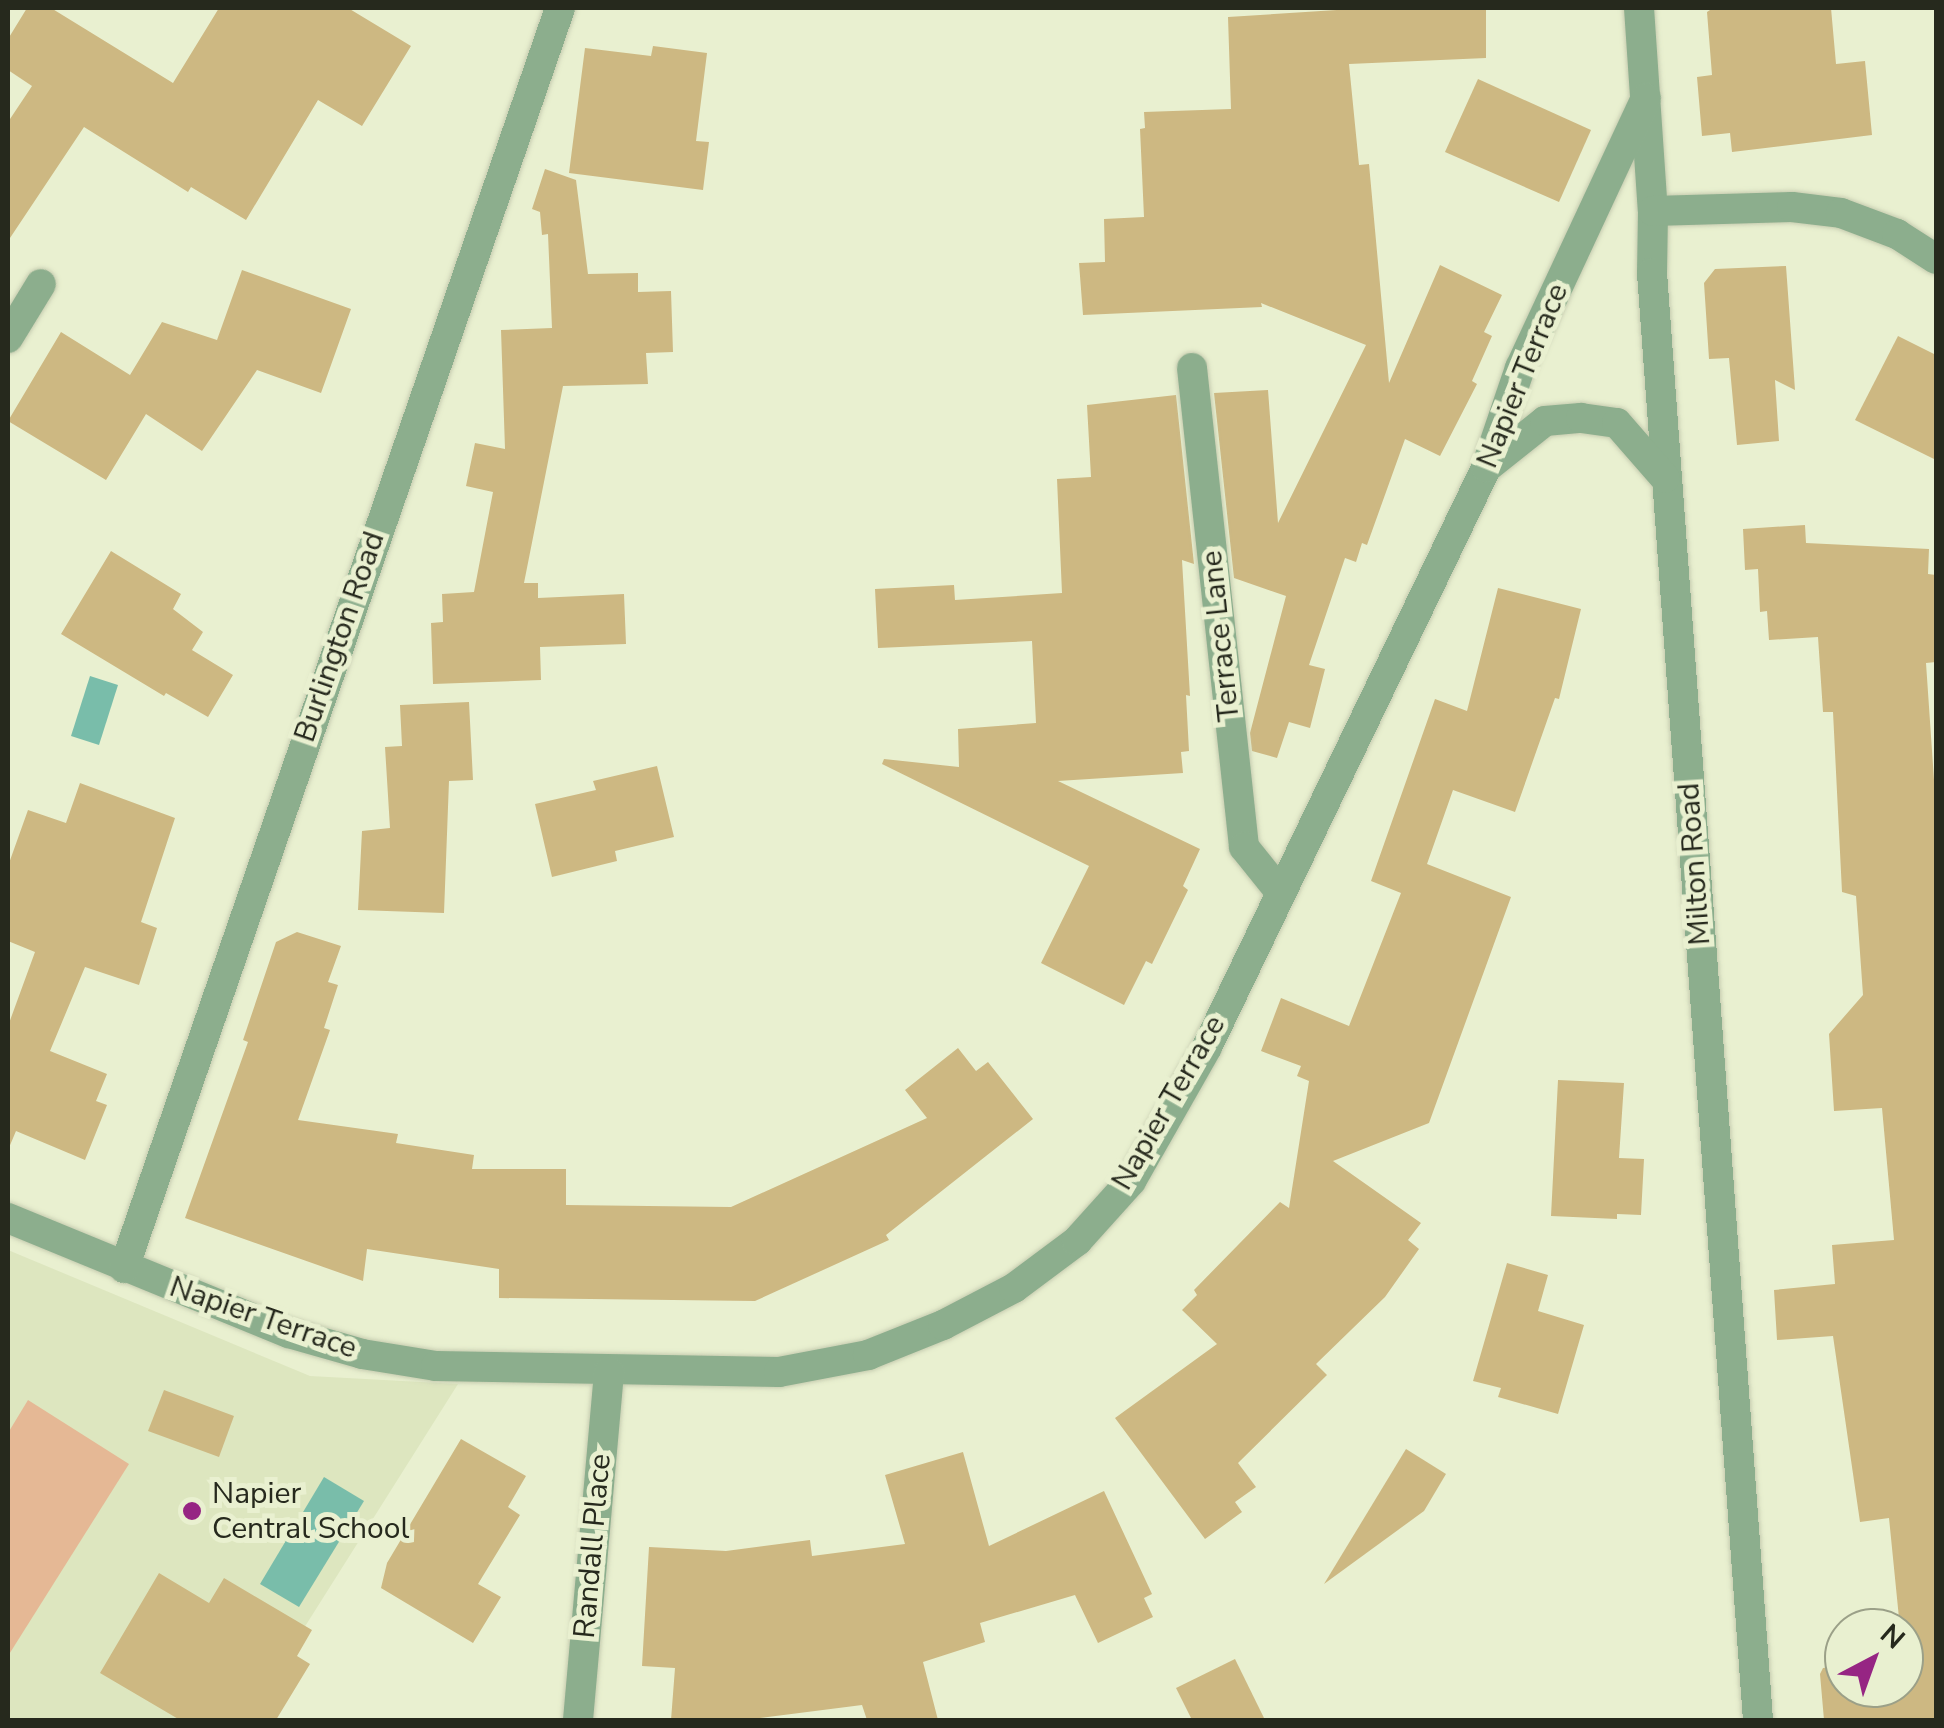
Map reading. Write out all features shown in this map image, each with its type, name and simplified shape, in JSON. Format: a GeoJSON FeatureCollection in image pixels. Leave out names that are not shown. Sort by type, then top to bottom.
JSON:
{"type":"FeatureCollection","features":[{"type":"Feature","properties":{"kind":"street","name":"Burlington Road"},"geometry":{"type":"LineString","coordinates":[[124,1268],[560,8]]}},
{"type":"Feature","properties":{"kind":"street","name":"Milton Road"},"geometry":{"type":"LineString","coordinates":[[1639,8],[1654,211],[1652,273],[1666,479],[1758,1720]]}},
{"type":"Feature","properties":{"kind":"street","name":"Napier Terrace"},"geometry":{"type":"LineString","coordinates":[[8,1218],[289,1333],[362,1354],[436,1366],[779,1372],[868,1354],[943,1325],[1014,1288],[1077,1241],[1131,1180],[1206,1046],[1486,468],[1520,368],[1646,98]]}},
{"type":"Feature","properties":{"kind":"street"},"geometry":{"type":"LineString","coordinates":[[1654,211],[1792,207],[1841,213],[1897,234],[1936,259]]}},
{"type":"Feature","properties":{"kind":"street"},"geometry":{"type":"LineString","coordinates":[[8,338],[41,284]]}},
{"type":"Feature","properties":{"kind":"street","name":"Terrace Lane"},"geometry":{"type":"LineString","coordinates":[[1192,368],[1244,847],[1280,892]]}},
{"type":"Feature","properties":{"kind":"street"},"geometry":{"type":"LineString","coordinates":[[1486,468],[1545,421],[1581,418],[1617,423],[1644,448],[1666,479]]}},
{"type":"Feature","properties":{"kind":"street","name":"Randall Place"},"geometry":{"type":"LineString","coordinates":[[578,1720],[608,1372]]}},
{"type":"Feature","properties":{"kind":"shaded area","name":"Napier Central School"},"geometry":{"type":"Polygon","coordinates":[[[8,1250],[310,1376],[458,1384],[246,1720],[8,1720],[8,1250]]]}},
{"type":"Feature","properties":{"kind":"shaded area"},"geometry":{"type":"Polygon","coordinates":[[[28,1400],[129,1464],[8,1656],[8,1433],[28,1400]]]}},
{"type":"Feature","properties":{"kind":"water"},"geometry":{"type":"Polygon","coordinates":[[[90,676],[118,685],[99,745],[71,736],[90,676]]]}},
{"type":"Feature","properties":{"kind":"water"},"geometry":{"type":"Polygon","coordinates":[[[324,1477],[364,1501],[299,1607],[260,1584],[324,1477]]]}},
{"type":"Feature","properties":{"kind":"building"},"geometry":{"type":"Polygon","coordinates":[[[27,8],[51,8],[173,83],[219,8],[348,8],[411,46],[362,126],[318,100],[246,220],[191,187],[188,192],[84,127],[8,241],[8,122],[32,86],[8,70],[8,39],[27,8]]]}},
{"type":"Feature","properties":{"kind":"building"},"geometry":{"type":"Polygon","coordinates":[[[1368,8],[1486,8],[1486,58],[1349,64],[1359,165],[1369,164],[1389,383],[1440,265],[1502,295],[1484,332],[1492,336],[1472,381],[1477,384],[1440,456],[1405,439],[1367,545],[1362,543],[1356,562],[1345,558],[1309,665],[1325,669],[1310,728],[1289,722],[1277,758],[1252,751],[1250,733],[1286,596],[1234,578],[1214,393],[1268,390],[1278,523],[1366,345],[1261,303],[1262,307],[1083,315],[1079,263],[1105,262],[1104,219],[1144,217],[1140,129],[1145,128],[1144,112],[1231,109],[1228,17],[1368,8]]]}},
{"type":"Feature","properties":{"kind":"building"},"geometry":{"type":"Polygon","coordinates":[[[1713,8],[1831,8],[1836,64],[1865,61],[1872,135],[1732,152],[1730,133],[1702,136],[1697,77],[1712,75],[1707,12],[1713,8]]]}},
{"type":"Feature","properties":{"kind":"building"},"geometry":{"type":"Polygon","coordinates":[[[653,46],[707,53],[696,141],[709,142],[703,190],[569,173],[585,48],[651,56],[653,46]]]}},
{"type":"Feature","properties":{"kind":"building"},"geometry":{"type":"Polygon","coordinates":[[[1478,79],[1591,130],[1559,202],[1445,152],[1478,79]]]}},
{"type":"Feature","properties":{"kind":"building"},"geometry":{"type":"Polygon","coordinates":[[[545,169],[576,180],[588,274],[638,273],[638,292],[671,291],[673,352],[646,353],[648,384],[563,386],[524,583],[538,583],[538,598],[624,594],[626,644],[540,647],[541,680],[433,684],[431,623],[443,622],[442,594],[474,592],[493,492],[466,486],[475,443],[505,449],[501,330],[552,328],[548,234],[542,235],[540,212],[532,209],[545,169]]]}},
{"type":"Feature","properties":{"kind":"building"},"geometry":{"type":"Polygon","coordinates":[[[1786,266],[1795,390],[1775,380],[1779,441],[1737,445],[1729,358],[1709,359],[1704,283],[1715,269],[1786,266]]]}},
{"type":"Feature","properties":{"kind":"building"},"geometry":{"type":"Polygon","coordinates":[[[242,270],[351,309],[321,393],[257,370],[202,451],[146,414],[106,480],[8,421],[61,332],[130,375],[162,322],[217,340],[242,270]]]}},
{"type":"Feature","properties":{"kind":"building"},"geometry":{"type":"Polygon","coordinates":[[[1898,336],[1936,355],[1936,460],[1855,420],[1898,336]]]}},
{"type":"Feature","properties":{"kind":"building"},"geometry":{"type":"Polygon","coordinates":[[[1176,395],[1194,564],[1182,560],[1190,696],[1186,695],[1189,751],[1181,752],[1183,773],[1058,781],[1200,849],[1183,886],[1188,890],[1152,964],[1146,961],[1124,1005],[1041,963],[1089,866],[882,764],[884,759],[959,767],[958,729],[1036,723],[1032,641],[878,648],[875,589],[954,585],[955,600],[1062,593],[1057,479],[1091,477],[1087,405],[1176,395]]]}},
{"type":"Feature","properties":{"kind":"building"},"geometry":{"type":"Polygon","coordinates":[[[1805,525],[1806,543],[1929,549],[1928,574],[1936,575],[1936,662],[1926,663],[1936,809],[1936,1720],[1824,1720],[1820,1674],[1823,1668],[1824,1708],[1924,1708],[1924,1608],[1898,1608],[1889,1518],[1860,1522],[1833,1336],[1777,1340],[1774,1290],[1835,1284],[1832,1245],[1894,1240],[1882,1108],[1834,1111],[1829,1034],[1863,995],[1856,896],[1842,892],[1833,712],[1823,712],[1818,637],[1769,640],[1767,611],[1760,612],[1758,569],[1745,570],[1743,529],[1805,525]]]}},
{"type":"Feature","properties":{"kind":"building"},"geometry":{"type":"Polygon","coordinates":[[[111,551],[181,594],[173,609],[203,632],[192,650],[233,675],[208,717],[166,693],[164,696],[61,634],[111,551]]]}},
{"type":"Feature","properties":{"kind":"building"},"geometry":{"type":"Polygon","coordinates":[[[1498,588],[1581,609],[1559,699],[1555,698],[1515,812],[1453,790],[1427,864],[1511,897],[1429,1123],[1333,1161],[1421,1223],[1408,1240],[1419,1249],[1385,1297],[1316,1364],[1327,1375],[1238,1463],[1256,1487],[1235,1502],[1242,1512],[1205,1539],[1115,1418],[1217,1344],[1182,1310],[1197,1295],[1194,1290],[1280,1202],[1289,1208],[1309,1081],[1297,1076],[1301,1066],[1261,1051],[1281,998],[1349,1026],[1401,893],[1371,881],[1435,699],[1467,711],[1498,588]]]}},
{"type":"Feature","properties":{"kind":"building"},"geometry":{"type":"Polygon","coordinates":[[[469,702],[473,780],[449,781],[444,913],[358,910],[362,831],[390,828],[385,747],[402,746],[400,705],[469,702]]]}},
{"type":"Feature","properties":{"kind":"building"},"geometry":{"type":"Polygon","coordinates":[[[657,766],[674,837],[615,851],[617,861],[552,877],[535,804],[596,790],[593,781],[657,766]]]}},
{"type":"Feature","properties":{"kind":"building"},"geometry":{"type":"Polygon","coordinates":[[[80,783],[175,818],[141,922],[157,928],[139,985],[85,967],[50,1051],[107,1074],[96,1101],[107,1105],[85,1160],[16,1131],[8,1150],[8,1026],[35,952],[8,941],[8,866],[28,810],[66,823],[80,783]]]}},
{"type":"Feature","properties":{"kind":"building"},"geometry":{"type":"Polygon","coordinates":[[[297,932],[341,946],[328,982],[338,985],[324,1028],[330,1030],[298,1120],[398,1134],[396,1143],[474,1155],[472,1169],[566,1169],[566,1205],[731,1207],[927,1118],[905,1090],[958,1048],[976,1071],[988,1062],[1033,1119],[886,1235],[889,1240],[755,1301],[499,1298],[499,1269],[367,1249],[363,1281],[185,1218],[248,1042],[243,1040],[276,942],[297,932]]]}},
{"type":"Feature","properties":{"kind":"building"},"geometry":{"type":"Polygon","coordinates":[[[1558,1080],[1624,1083],[1619,1158],[1644,1159],[1641,1215],[1617,1214],[1617,1219],[1551,1216],[1558,1080]]]}},
{"type":"Feature","properties":{"kind":"building"},"geometry":{"type":"Polygon","coordinates":[[[1507,1263],[1548,1275],[1538,1311],[1584,1325],[1558,1414],[1498,1397],[1501,1388],[1473,1381],[1507,1263]]]}},
{"type":"Feature","properties":{"kind":"building"},"geometry":{"type":"Polygon","coordinates":[[[164,1390],[234,1416],[219,1457],[148,1431],[164,1390]]]}},
{"type":"Feature","properties":{"kind":"building"},"geometry":{"type":"Polygon","coordinates":[[[461,1439],[526,1476],[508,1507],[520,1515],[478,1584],[501,1597],[473,1643],[381,1588],[387,1563],[461,1439]]]}},
{"type":"Feature","properties":{"kind":"building"},"geometry":{"type":"Polygon","coordinates":[[[1406,1449],[1446,1474],[1424,1511],[1324,1584],[1406,1449]]]}},
{"type":"Feature","properties":{"kind":"building"},"geometry":{"type":"Polygon","coordinates":[[[963,1452],[989,1546],[1104,1491],[1152,1594],[1144,1598],[1153,1617],[1098,1643],[1075,1595],[980,1623],[985,1642],[923,1662],[938,1720],[867,1720],[862,1705],[744,1720],[671,1720],[675,1668],[642,1666],[649,1547],[726,1551],[810,1540],[812,1556],[905,1544],[885,1475],[963,1452]]]}},
{"type":"Feature","properties":{"kind":"building"},"geometry":{"type":"Polygon","coordinates":[[[159,1573],[209,1603],[224,1578],[312,1630],[297,1656],[310,1664],[276,1720],[180,1720],[100,1673],[159,1573]]]}},
{"type":"Feature","properties":{"kind":"building"},"geometry":{"type":"Polygon","coordinates":[[[1235,1659],[1265,1720],[1192,1720],[1176,1688],[1235,1659]]]}},
{"type":"Feature","properties":{"kind":"place","name":"Napier Central School"},"geometry":{"type":"Point","coordinates":[192,1511]}}]}
